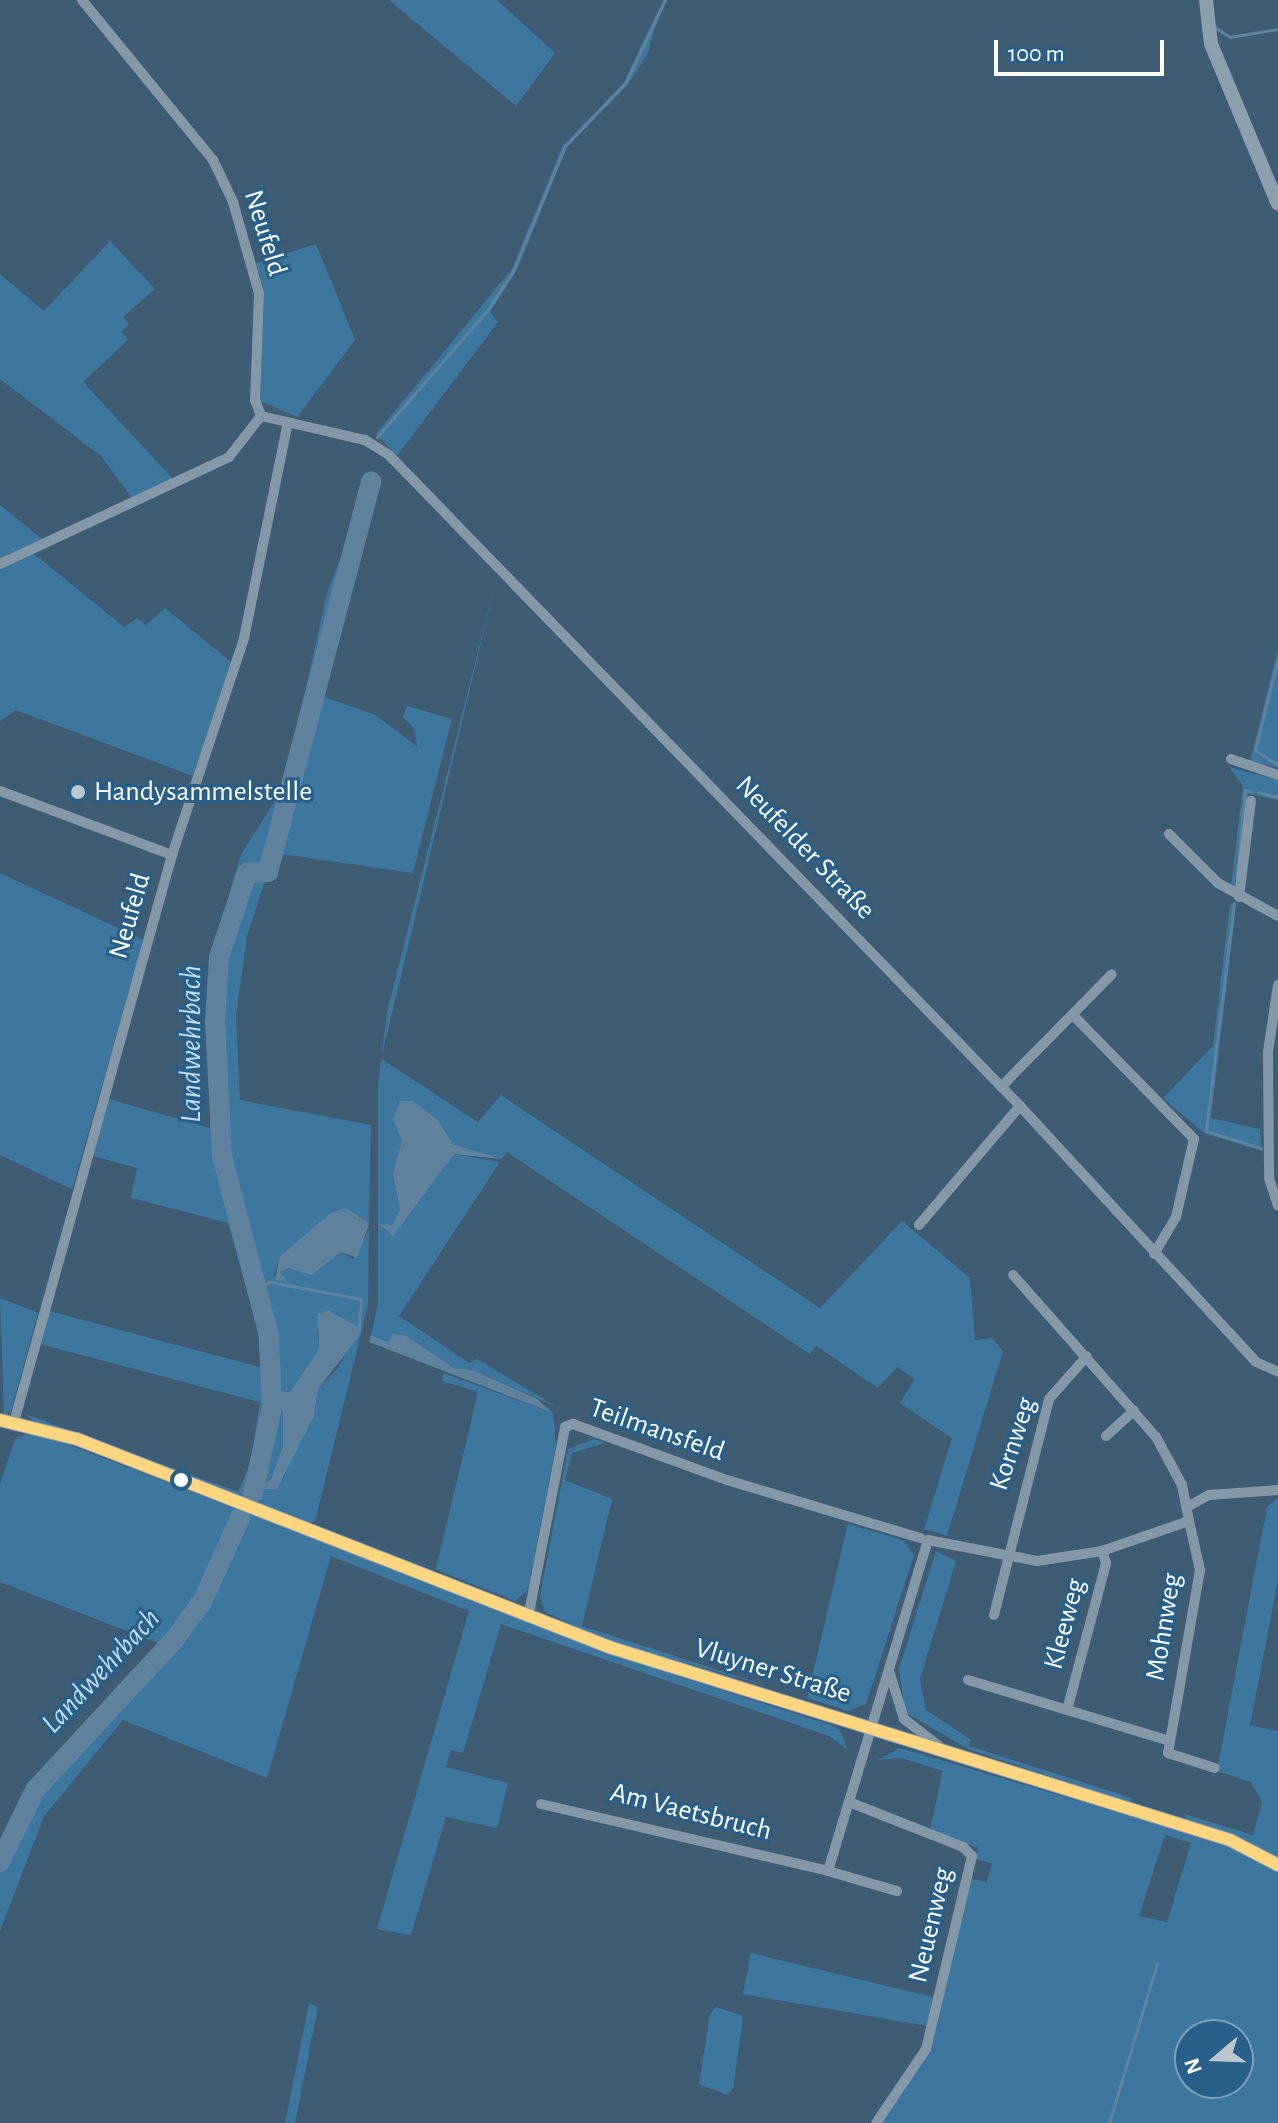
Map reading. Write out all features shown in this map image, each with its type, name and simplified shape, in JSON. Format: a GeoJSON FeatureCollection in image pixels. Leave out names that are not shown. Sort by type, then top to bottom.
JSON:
{"type":"FeatureCollection","features":[{"type":"Feature","properties":{"kind":"main road"},"geometry":{"type":"LineString","coordinates":[[1206,0],[1211,44],[1278,204]]}},
{"type":"Feature","properties":{"kind":"main road","name":"Vluyner Straße"},"geometry":{"type":"LineString","coordinates":[[7,1421],[77,1439],[528,1618],[950,1754],[1230,1840],[1278,1865]]}},
{"type":"Feature","properties":{"kind":"street","name":"Neufeld"},"geometry":{"type":"LineString","coordinates":[[84,0],[213,160],[233,202],[259,293],[255,400],[261,416]]}},
{"type":"Feature","properties":{"kind":"street","name":"Neufelder Straße"},"geometry":{"type":"LineString","coordinates":[[261,416],[365,440],[389,455],[1020,1106],[1256,1362],[1278,1372]]}},
{"type":"Feature","properties":{"kind":"street"},"geometry":{"type":"LineString","coordinates":[[0,564],[229,457],[261,416]]}},
{"type":"Feature","properties":{"kind":"street","name":"Neufeld"},"geometry":{"type":"LineString","coordinates":[[7,1421],[172,855],[244,638],[288,422]]}},
{"type":"Feature","properties":{"kind":"street"},"geometry":{"type":"LineString","coordinates":[[1231,759],[1278,775]]}},
{"type":"Feature","properties":{"kind":"street"},"geometry":{"type":"LineString","coordinates":[[0,791],[172,855]]}},
{"type":"Feature","properties":{"kind":"street"},"geometry":{"type":"LineString","coordinates":[[1239,897],[1251,801]]}},
{"type":"Feature","properties":{"kind":"street"},"geometry":{"type":"LineString","coordinates":[[1169,834],[1239,897],[1278,916]]}},
{"type":"Feature","properties":{"kind":"street"},"geometry":{"type":"LineString","coordinates":[[1001,1087],[1112,974]]}},
{"type":"Feature","properties":{"kind":"street"},"geometry":{"type":"LineString","coordinates":[[1278,985],[1268,1068],[1269,1178],[1278,1206]]}},
{"type":"Feature","properties":{"kind":"street"},"geometry":{"type":"LineString","coordinates":[[1074,1016],[1194,1139],[1176,1217],[1154,1254]]}},
{"type":"Feature","properties":{"kind":"street"},"geometry":{"type":"LineString","coordinates":[[919,1225],[1020,1106]]}},
{"type":"Feature","properties":{"kind":"street"},"geometry":{"type":"LineString","coordinates":[[1013,1275],[1134,1411],[1171,1461],[1187,1507],[1209,1495],[1278,1490]]}},
{"type":"Feature","properties":{"kind":"street","name":"Kornweg"},"geometry":{"type":"LineString","coordinates":[[994,1615],[1008,1570],[1006,1557],[1049,1399],[1087,1356]]}},
{"type":"Feature","properties":{"kind":"street"},"geometry":{"type":"LineString","coordinates":[[1106,1436],[1134,1411]]}},
{"type":"Feature","properties":{"kind":"street","name":"Teilmansfeld"},"geometry":{"type":"LineString","coordinates":[[528,1618],[565,1427],[573,1424],[727,1480],[920,1538]]}},
{"type":"Feature","properties":{"kind":"street","name":"Mohnweg"},"geometry":{"type":"LineString","coordinates":[[1170,1741],[1200,1570],[1187,1507]]}},
{"type":"Feature","properties":{"kind":"street"},"geometry":{"type":"LineString","coordinates":[[828,1871],[928,1540],[1037,1561],[1102,1551],[1189,1521]]}},
{"type":"Feature","properties":{"kind":"street","name":"Kleeweg"},"geometry":{"type":"LineString","coordinates":[[1067,1710],[1106,1563],[1102,1551]]}},
{"type":"Feature","properties":{"kind":"street"},"geometry":{"type":"LineString","coordinates":[[889,1668],[895,1706],[904,1719],[950,1754]]}},
{"type":"Feature","properties":{"kind":"street","name":"Kleeweg"},"geometry":{"type":"LineString","coordinates":[[968,1680],[1170,1741],[1168,1753],[1215,1768]]}},
{"type":"Feature","properties":{"kind":"street","name":"Neuenweg"},"geometry":{"type":"LineString","coordinates":[[849,1802],[963,1847],[972,1856],[926,2049],[876,2123]]}},
{"type":"Feature","properties":{"kind":"street","name":"Am Vaetsbruch"},"geometry":{"type":"LineString","coordinates":[[541,1804],[828,1871],[897,1891]]}},
{"type":"Feature","properties":{"kind":"shaded area"},"geometry":{"type":"Polygon","coordinates":[[[389,0],[497,0],[555,53],[516,106],[389,0]]]}},
{"type":"Feature","properties":{"kind":"shaded area"},"geometry":{"type":"Polygon","coordinates":[[[663,0],[648,53],[627,86],[567,147],[517,270],[490,312],[498,322],[397,456],[376,434],[512,269],[563,145],[623,84],[663,0]]]}},
{"type":"Feature","properties":{"kind":"shaded area"},"geometry":{"type":"Polygon","coordinates":[[[110,241],[155,289],[123,317],[129,324],[121,332],[128,340],[83,382],[173,479],[132,498],[101,456],[0,379],[0,274],[44,311],[110,241]]]}},
{"type":"Feature","properties":{"kind":"shaded area"},"geometry":{"type":"Polygon","coordinates":[[[316,244],[355,340],[297,417],[260,401],[264,292],[256,263],[316,244]]]}},
{"type":"Feature","properties":{"kind":"shaded area"},"geometry":{"type":"Polygon","coordinates":[[[362,477],[377,481],[319,695],[375,715],[417,746],[414,728],[403,717],[407,706],[452,719],[413,873],[274,853],[247,936],[236,1016],[240,1100],[371,1125],[369,1224],[360,1218],[326,1220],[280,1256],[274,1276],[285,1280],[280,1272],[288,1268],[312,1274],[341,1252],[353,1259],[369,1230],[368,1304],[315,1522],[306,1523],[34,1422],[25,1414],[238,1492],[250,1465],[260,1402],[40,1344],[49,1311],[260,1367],[258,1326],[228,1223],[131,1198],[137,1168],[93,1156],[109,1099],[210,1128],[211,957],[241,854],[273,804],[290,760],[327,593],[356,518],[362,477]],[[346,1320],[317,1330],[319,1349],[290,1392],[274,1390],[283,1412],[283,1446],[271,1479],[256,1489],[283,1480],[296,1442],[314,1416],[318,1389],[338,1368],[357,1332],[346,1320]]]}},
{"type":"Feature","properties":{"kind":"shaded area"},"geometry":{"type":"Polygon","coordinates":[[[0,505],[42,539],[0,559],[0,505]]]}},
{"type":"Feature","properties":{"kind":"shaded area"},"geometry":{"type":"Polygon","coordinates":[[[33,553],[124,627],[137,618],[146,625],[165,608],[231,662],[193,776],[16,710],[0,721],[0,569],[33,553]]]}},
{"type":"Feature","properties":{"kind":"shaded area"},"geometry":{"type":"Polygon","coordinates":[[[498,572],[381,1057],[387,1012],[498,572]]]}},
{"type":"Feature","properties":{"kind":"shaded area"},"geometry":{"type":"Polygon","coordinates":[[[1278,649],[1278,768],[1250,761],[1278,649]]]}},
{"type":"Feature","properties":{"kind":"shaded area"},"geometry":{"type":"Polygon","coordinates":[[[1229,767],[1278,780],[1278,800],[1248,794],[1238,890],[1231,886],[1243,786],[1229,767]]]}},
{"type":"Feature","properties":{"kind":"shaded area"},"geometry":{"type":"Polygon","coordinates":[[[0,873],[144,940],[72,1189],[0,1155],[0,873]]]}},
{"type":"Feature","properties":{"kind":"shaded area"},"geometry":{"type":"Polygon","coordinates":[[[1230,903],[1236,906],[1211,1118],[1260,1129],[1262,1151],[1204,1133],[1163,1098],[1213,1046],[1230,903]]]}},
{"type":"Feature","properties":{"kind":"shaded area"},"geometry":{"type":"Polygon","coordinates":[[[381,1059],[478,1122],[501,1095],[820,1308],[902,1221],[970,1278],[975,1340],[992,1338],[1003,1351],[947,1536],[924,1529],[952,1438],[900,1403],[915,1379],[897,1367],[878,1388],[816,1346],[810,1354],[507,1152],[502,1159],[453,1144],[438,1121],[422,1114],[393,1120],[403,1139],[393,1174],[400,1210],[393,1235],[454,1154],[500,1162],[399,1316],[469,1363],[477,1359],[557,1407],[473,1370],[453,1368],[407,1336],[388,1342],[371,1335],[378,1303],[378,1085],[381,1059]]]}},
{"type":"Feature","properties":{"kind":"shaded area"},"geometry":{"type":"Polygon","coordinates":[[[400,1101],[413,1101],[438,1120],[453,1144],[502,1159],[454,1154],[393,1236],[379,1224],[392,1225],[400,1210],[393,1174],[402,1140],[393,1120],[400,1101]]]}},
{"type":"Feature","properties":{"kind":"shaded area"},"geometry":{"type":"Polygon","coordinates":[[[346,1208],[369,1224],[357,1258],[341,1252],[312,1275],[288,1268],[280,1272],[287,1281],[275,1280],[280,1256],[331,1213],[346,1208]]]}},
{"type":"Feature","properties":{"kind":"shaded area"},"geometry":{"type":"Polygon","coordinates":[[[0,1298],[38,1313],[11,1411],[4,1416],[0,1298]]]}},
{"type":"Feature","properties":{"kind":"shaded area"},"geometry":{"type":"Polygon","coordinates":[[[329,1311],[357,1326],[360,1335],[318,1389],[314,1416],[277,1489],[256,1489],[271,1479],[283,1446],[283,1412],[273,1390],[290,1392],[319,1349],[318,1313],[329,1311]]]}},
{"type":"Feature","properties":{"kind":"shaded area"},"geometry":{"type":"Polygon","coordinates":[[[393,1334],[407,1336],[453,1368],[473,1370],[537,1399],[553,1413],[369,1342],[371,1335],[388,1342],[393,1334]]]}},
{"type":"Feature","properties":{"kind":"shaded area"},"geometry":{"type":"Polygon","coordinates":[[[443,1373],[553,1413],[556,1445],[528,1590],[515,1601],[324,1525],[436,1569],[478,1392],[442,1381],[443,1373]]]}},
{"type":"Feature","properties":{"kind":"shaded area"},"geometry":{"type":"Polygon","coordinates":[[[33,1431],[659,1670],[831,1725],[840,1730],[848,1750],[829,1736],[501,1624],[463,1753],[451,1750],[446,1767],[508,1783],[497,1828],[446,1817],[411,1935],[377,1929],[469,1611],[331,1556],[267,1778],[123,1720],[44,1816],[0,1931],[0,1846],[26,1791],[158,1643],[0,1582],[0,1484],[15,1439],[33,1431]]]}},
{"type":"Feature","properties":{"kind":"shaded area"},"geometry":{"type":"Polygon","coordinates":[[[594,1439],[605,1443],[572,1453],[565,1480],[612,1499],[582,1626],[771,1687],[608,1641],[545,1612],[540,1596],[568,1449],[594,1439]]]}},
{"type":"Feature","properties":{"kind":"shaded area"},"geometry":{"type":"Polygon","coordinates":[[[1278,1498],[1278,1580],[1250,1725],[1278,1731],[1278,1860],[1187,1821],[1184,1814],[1253,1835],[1262,1802],[1251,1782],[1217,1771],[1267,1507],[1278,1498]]]}},
{"type":"Feature","properties":{"kind":"shaded area"},"geometry":{"type":"Polygon","coordinates":[[[848,1524],[903,1540],[914,1555],[866,1704],[848,1711],[807,1698],[848,1524]]]}},
{"type":"Feature","properties":{"kind":"shaded area"},"geometry":{"type":"Polygon","coordinates":[[[936,1551],[956,1561],[920,1679],[926,1710],[971,1740],[969,1746],[1132,1798],[1130,1803],[968,1749],[905,1712],[899,1669],[936,1551]]]}},
{"type":"Feature","properties":{"kind":"shaded area"},"geometry":{"type":"Polygon","coordinates":[[[900,1748],[1228,1845],[1278,1872],[1278,2123],[880,2123],[930,2049],[971,1879],[987,1882],[992,1863],[976,1859],[978,1848],[930,1829],[943,1771],[901,1758],[878,1760],[900,1748]],[[1165,1835],[1139,1916],[1167,1922],[1191,1843],[1165,1835]]]}},
{"type":"Feature","properties":{"kind":"shaded area"},"geometry":{"type":"Polygon","coordinates":[[[751,1953],[933,1997],[927,2026],[743,1994],[751,1953]]]}},
{"type":"Feature","properties":{"kind":"shaded area"},"geometry":{"type":"Polygon","coordinates":[[[309,2003],[318,2007],[295,2123],[285,2123],[309,2003]]]}},
{"type":"Feature","properties":{"kind":"shaded area"},"geometry":{"type":"Polygon","coordinates":[[[716,2007],[743,2016],[733,2089],[727,2095],[699,2084],[710,2014],[716,2007]]]}},
{"type":"Feature","properties":{"kind":"waterway"},"geometry":{"type":"LineString","coordinates":[[377,437],[489,308],[513,271],[565,146],[626,82],[665,0]]}},
{"type":"Feature","properties":{"kind":"waterway"},"geometry":{"type":"LineString","coordinates":[[1216,28],[1230,37],[1278,29]]}},
{"type":"Feature","properties":{"kind":"waterway","name":"Landwehrbach"},"geometry":{"type":"LineString","coordinates":[[253,1493],[272,1407],[269,1336],[222,1155],[215,1021],[219,957],[247,873],[268,872],[371,481]]}},
{"type":"Feature","properties":{"kind":"waterway"},"geometry":{"type":"LineString","coordinates":[[1278,658],[1255,750],[1278,765]]}},
{"type":"Feature","properties":{"kind":"waterway"},"geometry":{"type":"LineString","coordinates":[[1237,876],[1245,790],[1250,791]]}},
{"type":"Feature","properties":{"kind":"waterway"},"geometry":{"type":"LineString","coordinates":[[1258,792],[1278,797]]}},
{"type":"Feature","properties":{"kind":"waterway"},"geometry":{"type":"LineString","coordinates":[[1234,903],[1206,1131],[1261,1148]]}},
{"type":"Feature","properties":{"kind":"waterway"},"geometry":{"type":"LineString","coordinates":[[258,1286],[271,1282],[361,1299],[359,1331]]}},
{"type":"Feature","properties":{"kind":"waterway","name":"Landwehrbach"},"geometry":{"type":"LineString","coordinates":[[0,1862],[35,1790],[175,1639],[203,1600],[240,1518]]}},
{"type":"Feature","properties":{"kind":"waterway"},"geometry":{"type":"LineString","coordinates":[[1109,2123],[1157,1963]]}},
{"type":"Feature","properties":{"kind":"transit line"},"geometry":{"type":"LineString","coordinates":[[0,1420],[77,1439],[609,1647],[1230,1840],[1278,1865]]}},
{"type":"Feature","properties":{"kind":"place","name":"Handysammelstelle"},"geometry":{"type":"Point","coordinates":[78,792]}}]}
